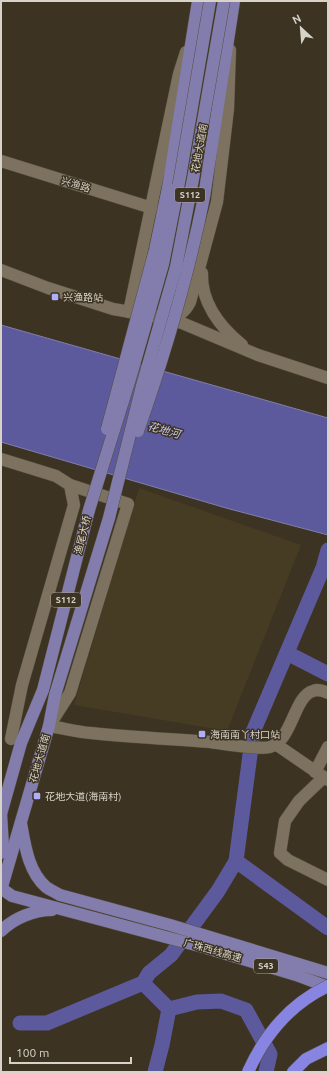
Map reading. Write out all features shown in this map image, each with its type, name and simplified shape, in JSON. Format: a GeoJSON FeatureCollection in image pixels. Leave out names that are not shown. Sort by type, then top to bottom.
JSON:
{"type":"FeatureCollection","features":[{"type":"Feature","properties":{"kind":"highway"},"geometry":{"type":"LineString","coordinates":[[248,1072],[262,1044],[282,1019],[306,998],[328,986]]}},
{"type":"Feature","properties":{"kind":"highway"},"geometry":{"type":"LineString","coordinates":[[293,1072],[306,1059],[328,1048]]}},
{"type":"Feature","properties":{"kind":"main road"},"geometry":{"type":"LineString","coordinates":[[88,510],[119,379],[155,250],[168,188],[198,1]]}},
{"type":"Feature","properties":{"kind":"main road","name":"花地大道南"},"geometry":{"type":"LineString","coordinates":[[129,382],[163,264],[210,1]]}},
{"type":"Feature","properties":{"kind":"main road","name":"花地大道南"},"geometry":{"type":"LineString","coordinates":[[1,888],[49,726],[55,695],[109,518],[142,386],[176,267],[182,242],[224,1]]}},
{"type":"Feature","properties":{"kind":"main road"},"geometry":{"type":"LineString","coordinates":[[109,518],[153,389],[176,315],[194,244],[204,197],[234,1]]}},
{"type":"Feature","properties":{"kind":"main road","name":"渔尾大桥"},"geometry":{"type":"LineString","coordinates":[[43,690],[88,510],[129,382]]}},
{"type":"Feature","properties":{"kind":"main road","name":"花地大道南"},"geometry":{"type":"LineString","coordinates":[[1,853],[3,846],[2,810],[11,739],[43,690]]}},
{"type":"Feature","properties":{"kind":"main road"},"geometry":{"type":"LineString","coordinates":[[2,810],[7,824],[14,824],[21,820]]}},
{"type":"Feature","properties":{"kind":"main road","name":"S43"},"geometry":{"type":"LineString","coordinates":[[21,820],[27,855],[37,876],[46,887],[60,895],[168,931]]}},
{"type":"Feature","properties":{"kind":"main road","name":"S43"},"geometry":{"type":"LineString","coordinates":[[1,888],[12,896],[68,912],[168,931]]}},
{"type":"Feature","properties":{"kind":"main road"},"geometry":{"type":"LineString","coordinates":[[1,931],[6,926],[31,912],[41,910],[68,912]]}},
{"type":"Feature","properties":{"kind":"main road","name":"广珠西线高速"},"geometry":{"type":"LineString","coordinates":[[168,931],[328,973]]}},
{"type":"Feature","properties":{"kind":"main road","name":"广珠西线高速"},"geometry":{"type":"LineString","coordinates":[[205,941],[328,986]]}},
{"type":"Feature","properties":{"kind":"street"},"geometry":{"type":"LineString","coordinates":[[129,312],[179,74],[193,28]]}},
{"type":"Feature","properties":{"kind":"street"},"geometry":{"type":"LineString","coordinates":[[167,318],[180,314],[188,308],[217,202],[230,77],[229,34]]}},
{"type":"Feature","properties":{"kind":"street","name":"兴渔路"},"geometry":{"type":"LineString","coordinates":[[1,161],[152,208]]}},
{"type":"Feature","properties":{"kind":"street"},"geometry":{"type":"LineString","coordinates":[[202,261],[202,283],[210,307],[216,318],[233,338],[244,347],[258,355]]}},
{"type":"Feature","properties":{"kind":"street"},"geometry":{"type":"LineString","coordinates":[[1,270],[90,301],[129,312],[167,318],[258,355],[328,378]]}},
{"type":"Feature","properties":{"kind":"street"},"geometry":{"type":"LineString","coordinates":[[1,459],[56,476],[70,485],[128,504],[70,693],[49,726],[90,733],[260,748],[273,746],[282,738],[302,700],[308,693],[315,690],[328,693]]}},
{"type":"Feature","properties":{"kind":"street"},"geometry":{"type":"LineString","coordinates":[[11,739],[22,685],[74,505],[70,485]]}},
{"type":"Feature","properties":{"kind":"street"},"geometry":{"type":"LineString","coordinates":[[273,746],[322,776]]}},
{"type":"Feature","properties":{"kind":"street"},"geometry":{"type":"LineString","coordinates":[[328,748],[322,776],[299,801],[284,821],[280,853],[288,860],[328,880]]}},
{"type":"Feature","properties":{"kind":"shaded area"},"geometry":{"type":"Polygon","coordinates":[[[139,488],[301,545],[227,731],[74,705],[139,488]]]}},
{"type":"Feature","properties":{"kind":"water","name":"花地河"},"geometry":{"type":"Polygon","coordinates":[[[1,325],[328,418],[328,535],[226,508],[1,442],[1,325]]]}},
{"type":"Feature","properties":{"kind":"waterway"},"geometry":{"type":"LineString","coordinates":[[20,1023],[47,1023],[143,983],[149,973],[171,955],[218,891],[236,861],[253,732],[323,568],[328,550]]}},
{"type":"Feature","properties":{"kind":"waterway"},"geometry":{"type":"LineString","coordinates":[[287,653],[328,674]]}},
{"type":"Feature","properties":{"kind":"waterway"},"geometry":{"type":"LineString","coordinates":[[236,861],[328,928]]}},
{"type":"Feature","properties":{"kind":"waterway"},"geometry":{"type":"LineString","coordinates":[[143,983],[169,1009],[197,1002],[221,1001],[246,1010],[270,1054],[266,1072]]}},
{"type":"Feature","properties":{"kind":"waterway"},"geometry":{"type":"LineString","coordinates":[[155,1072],[169,1009]]}},
{"type":"Feature","properties":{"kind":"place","name":"兴渔路站"},"geometry":{"type":"Point","coordinates":[55,297]}},
{"type":"Feature","properties":{"kind":"place","name":"海南南丫村口站"},"geometry":{"type":"Point","coordinates":[202,734]}},
{"type":"Feature","properties":{"kind":"place","name":"花地大道(海南村)"},"geometry":{"type":"Point","coordinates":[37,796]}}]}
